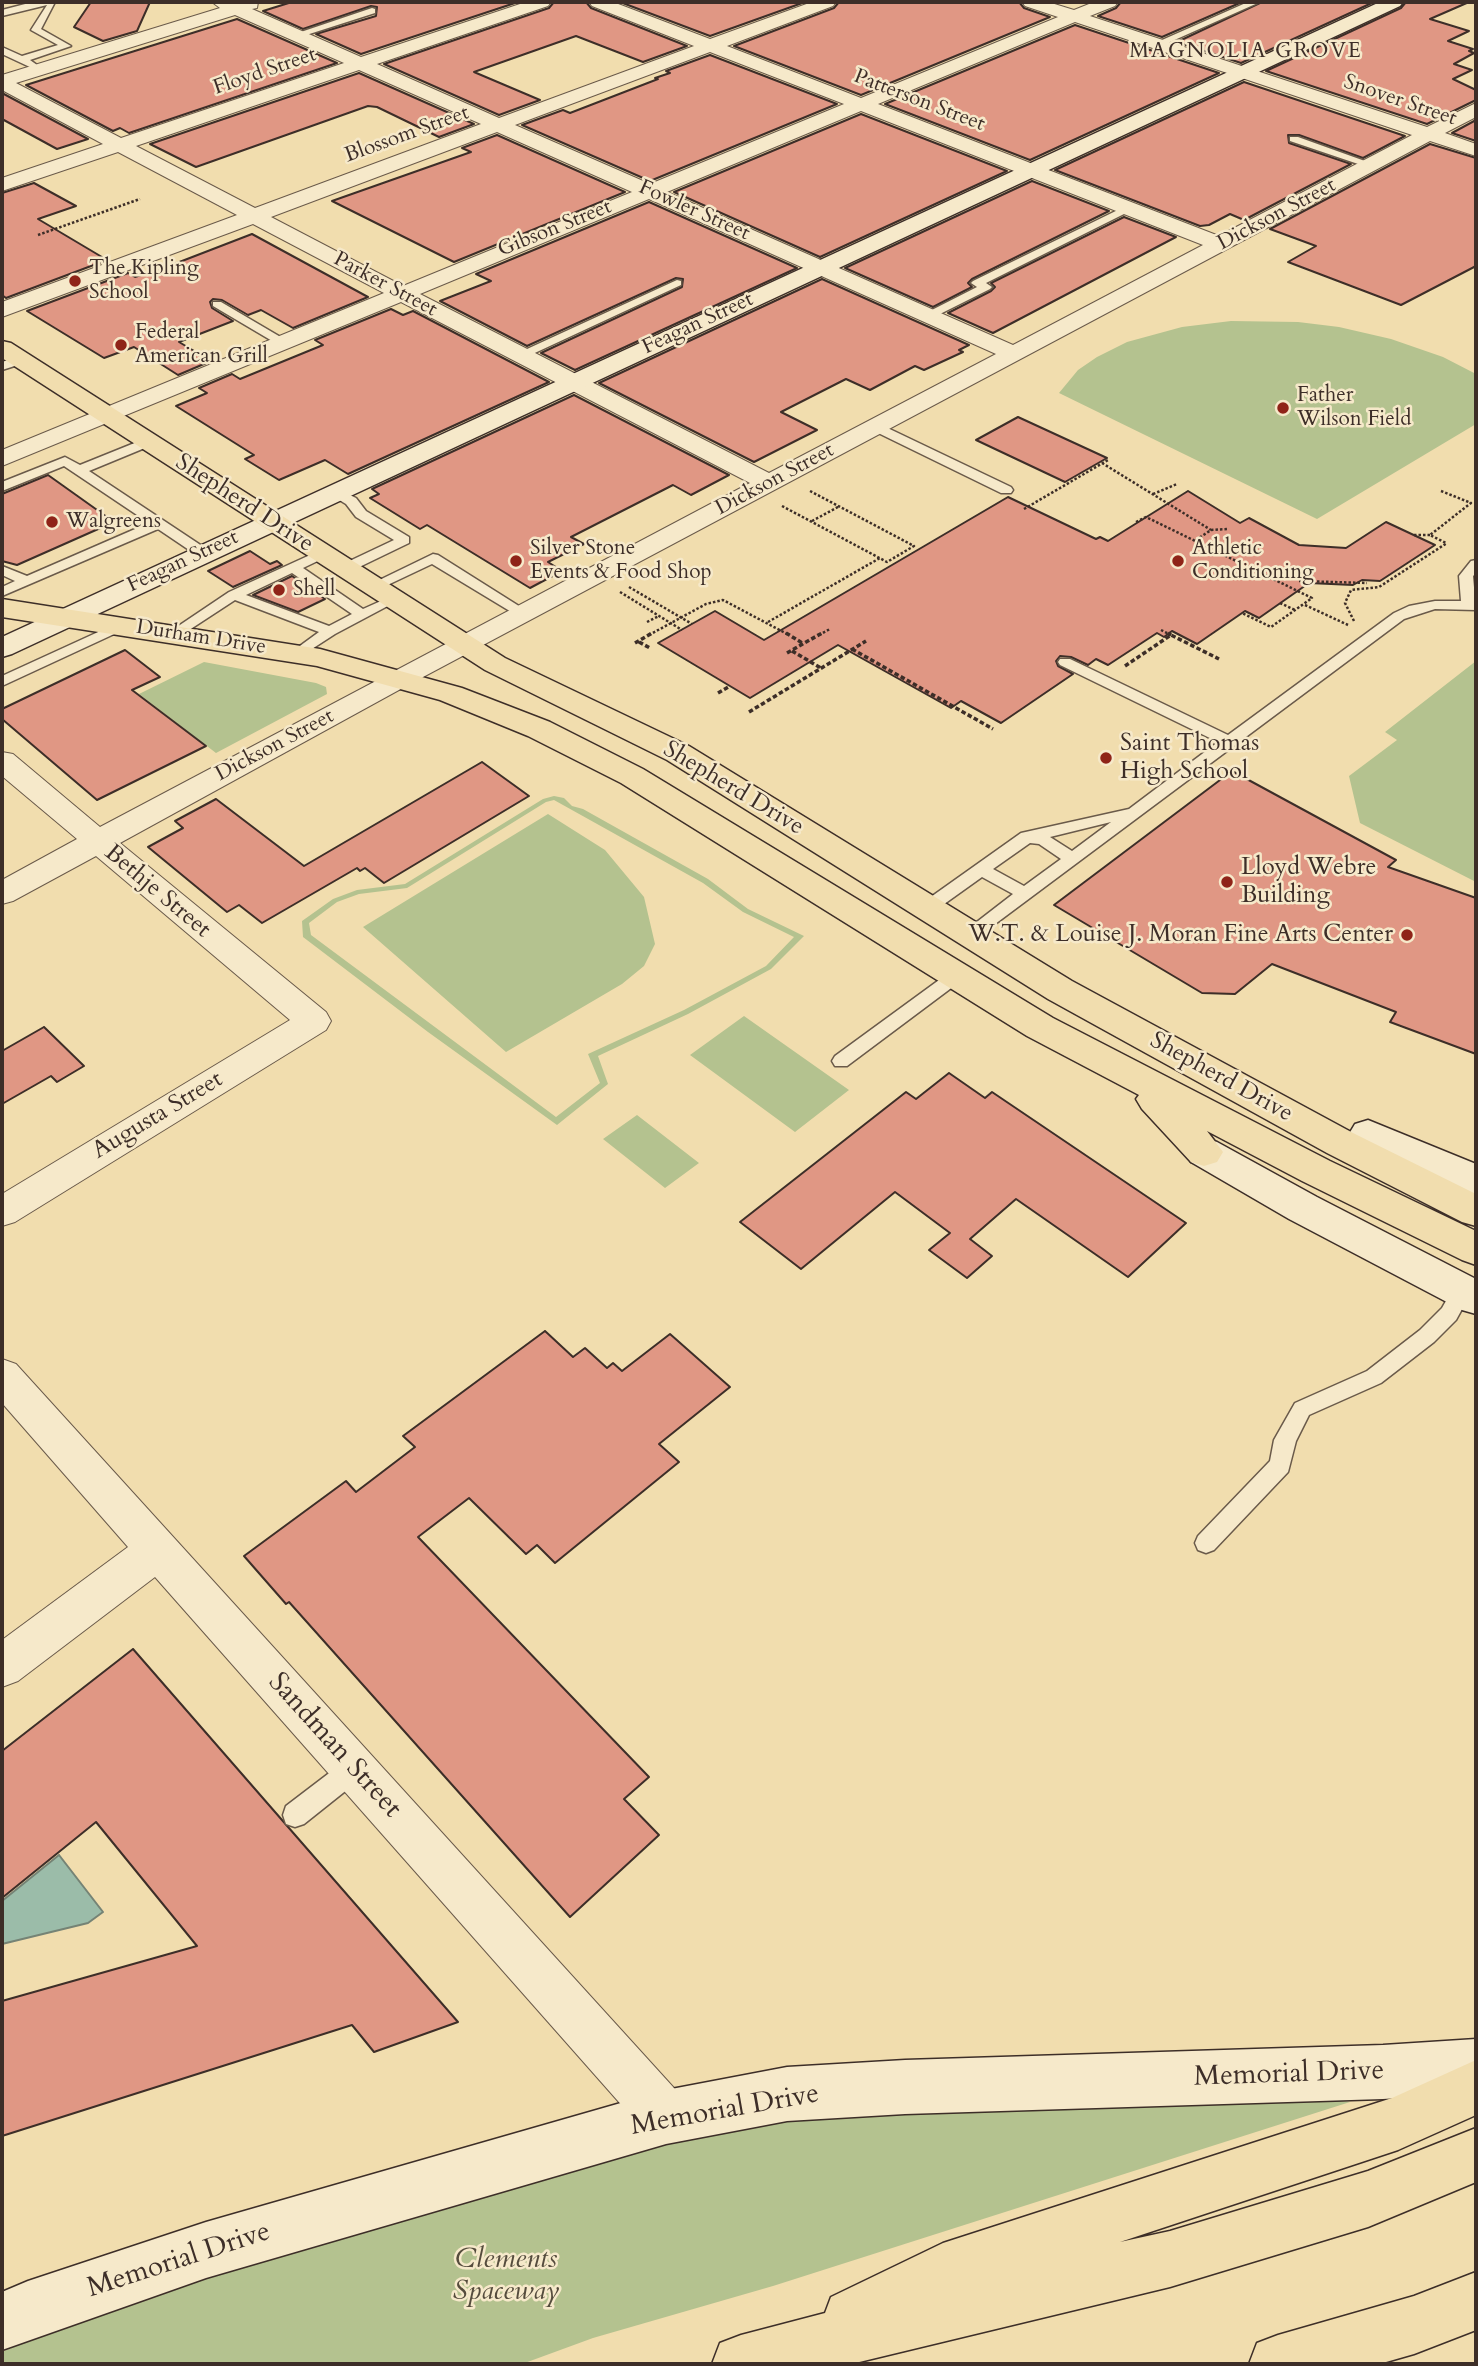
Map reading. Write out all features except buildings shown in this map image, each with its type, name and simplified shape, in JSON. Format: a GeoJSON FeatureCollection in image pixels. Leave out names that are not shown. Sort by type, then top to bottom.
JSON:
{"type":"FeatureCollection","features":[{"type":"Feature","properties":{"kind":"main road","name":"Shepherd Drive"},"geometry":{"type":"LineString","coordinates":[[8,358],[107,416],[463,645],[530,683],[678,753],[969,935],[1169,1050],[1340,1143],[1476,1211]]}},
{"type":"Feature","properties":{"kind":"main road","name":"Durham Drive"},"geometry":{"type":"LineString","coordinates":[[2,608],[298,654],[398,679]]}},
{"type":"Feature","properties":{"kind":"main road","name":"Shepherd Drive"},"geometry":{"type":"LineString","coordinates":[[398,679],[450,694],[539,729],[632,776],[1040,1027],[1316,1171],[1476,1249]]}},
{"type":"Feature","properties":{"kind":"main road"},"geometry":{"type":"LineString","coordinates":[[901,942],[932,943],[969,935]]}},
{"type":"Feature","properties":{"kind":"main road"},"geometry":{"type":"LineString","coordinates":[[1169,1050],[1368,1134]]}},
{"type":"Feature","properties":{"kind":"main road"},"geometry":{"type":"LineString","coordinates":[[1134,1077],[1204,1152]]}},
{"type":"Feature","properties":{"kind":"main road"},"geometry":{"type":"LineString","coordinates":[[764,2357],[943,2273],[1398,2123],[1476,2087]]}},
{"type":"Feature","properties":{"kind":"main road"},"geometry":{"type":"LineString","coordinates":[[764,2357],[1170,2259],[1368,2199],[1476,2155]]}},
{"type":"Feature","properties":{"kind":"main road"},"geometry":{"type":"LineString","coordinates":[[1279,2364],[1414,2325],[1476,2301]]}},
{"type":"Feature","properties":{"kind":"street"},"geometry":{"type":"LineString","coordinates":[[2,82],[229,5],[259,2]]}},
{"type":"Feature","properties":{"kind":"street","name":"Floyd Street"},"geometry":{"type":"LineString","coordinates":[[2,185],[542,2]]}},
{"type":"Feature","properties":{"kind":"street","name":"Patterson Street"},"geometry":{"type":"LineString","coordinates":[[598,2],[1222,245]]}},
{"type":"Feature","properties":{"kind":"street","name":"Blossom Street"},"geometry":{"type":"LineString","coordinates":[[2,310],[827,2]]}},
{"type":"Feature","properties":{"kind":"street","name":"Snover Street"},"geometry":{"type":"LineString","coordinates":[[1031,2],[1476,150]]}},
{"type":"Feature","properties":{"kind":"street","name":"Gibson Street"},"geometry":{"type":"LineString","coordinates":[[2,459],[1109,2]]}},
{"type":"Feature","properties":{"kind":"street","name":"Feagan Street"},"geometry":{"type":"LineString","coordinates":[[2,648],[1394,2]]}},
{"type":"Feature","properties":{"kind":"street","name":"Fowler Street"},"geometry":{"type":"LineString","coordinates":[[229,5],[1013,354]]}},
{"type":"Feature","properties":{"kind":"street","name":"Parker Street"},"geometry":{"type":"LineString","coordinates":[[2,82],[573,382],[774,494]]}},
{"type":"Feature","properties":{"kind":"street","name":"Dickson Street"},"geometry":{"type":"LineString","coordinates":[[2,893],[523,613],[774,494],[875,426],[1476,109]]}},
{"type":"Feature","properties":{"kind":"street","name":"Bethje Street"},"geometry":{"type":"LineString","coordinates":[[2,761],[314,1021]]}},
{"type":"Feature","properties":{"kind":"street","name":"Augusta Street"},"geometry":{"type":"LineString","coordinates":[[2,1212],[314,1021]]}},
{"type":"Feature","properties":{"kind":"street"},"geometry":{"type":"LineString","coordinates":[[1368,1134],[1476,1180]]}},
{"type":"Feature","properties":{"kind":"street"},"geometry":{"type":"LineString","coordinates":[[1204,1152],[1303,1208],[1469,1294]]}},
{"type":"Feature","properties":{"kind":"street","name":"Sandman Street"},"geometry":{"type":"LineString","coordinates":[[2,1376],[666,2117]]}},
{"type":"Feature","properties":{"kind":"street"},"geometry":{"type":"LineString","coordinates":[[2,1665],[158,1549]]}},
{"type":"Feature","properties":{"kind":"street","name":"Memorial Drive"},"geometry":{"type":"LineString","coordinates":[[2,2321],[206,2250],[666,2117],[787,2094],[905,2087],[1383,2072],[1476,2066]]}},
{"type":"Feature","properties":{"kind":"lane"},"geometry":{"type":"LineString","coordinates":[[2,13],[44,2],[52,5],[36,30],[66,46],[21,60]]}},
{"type":"Feature","properties":{"kind":"lane"},"geometry":{"type":"LineString","coordinates":[[1158,44],[1255,2]]}},
{"type":"Feature","properties":{"kind":"lane"},"geometry":{"type":"LineString","coordinates":[[297,35],[372,11]]}},
{"type":"Feature","properties":{"kind":"lane"},"geometry":{"type":"LineString","coordinates":[[2,50],[39,69]]}},
{"type":"Feature","properties":{"kind":"lane"},"geometry":{"type":"LineString","coordinates":[[1294,138],[1371,165]]}},
{"type":"Feature","properties":{"kind":"lane"},"geometry":{"type":"LineString","coordinates":[[928,315],[986,287],[976,283],[1128,208]]}},
{"type":"Feature","properties":{"kind":"lane"},"geometry":{"type":"LineString","coordinates":[[520,355],[677,283]]}},
{"type":"Feature","properties":{"kind":"lane"},"geometry":{"type":"LineString","coordinates":[[217,304],[283,342]]}},
{"type":"Feature","properties":{"kind":"lane"},"geometry":{"type":"LineString","coordinates":[[875,426],[1006,490]]}},
{"type":"Feature","properties":{"kind":"lane"},"geometry":{"type":"LineString","coordinates":[[80,470],[147,442]]}},
{"type":"Feature","properties":{"kind":"lane"},"geometry":{"type":"LineString","coordinates":[[2,487],[65,461],[203,553]]}},
{"type":"Feature","properties":{"kind":"lane"},"geometry":{"type":"LineString","coordinates":[[336,492],[351,501],[361,514],[404,540],[344,569]]}},
{"type":"Feature","properties":{"kind":"lane"},"geometry":{"type":"LineString","coordinates":[[2,592],[159,524]]}},
{"type":"Feature","properties":{"kind":"lane"},"geometry":{"type":"LineString","coordinates":[[175,634],[234,595],[321,554]]}},
{"type":"Feature","properties":{"kind":"lane"},"geometry":{"type":"LineString","coordinates":[[298,654],[330,631],[362,615],[382,593],[433,558],[523,613]]}},
{"type":"Feature","properties":{"kind":"lane"},"geometry":{"type":"LineString","coordinates":[[293,567],[362,615]]}},
{"type":"Feature","properties":{"kind":"lane"},"geometry":{"type":"LineString","coordinates":[[969,935],[1399,616],[1424,607],[1473,606],[1466,576],[1475,569]]}},
{"type":"Feature","properties":{"kind":"lane"},"geometry":{"type":"LineString","coordinates":[[2,570],[27,581]]}},
{"type":"Feature","properties":{"kind":"lane"},"geometry":{"type":"LineString","coordinates":[[234,595],[330,631]]}},
{"type":"Feature","properties":{"kind":"lane"},"geometry":{"type":"LineString","coordinates":[[2,682],[120,626]]}},
{"type":"Feature","properties":{"kind":"lane"},"geometry":{"type":"LineString","coordinates":[[1065,662],[1228,741]]}},
{"type":"Feature","properties":{"kind":"lane"},"geometry":{"type":"LineString","coordinates":[[927,908],[1027,837],[1134,811]]}},
{"type":"Feature","properties":{"kind":"lane"},"geometry":{"type":"LineString","coordinates":[[1027,837],[1044,840],[1071,858]]}},
{"type":"Feature","properties":{"kind":"lane"},"geometry":{"type":"LineString","coordinates":[[982,869],[1024,893]]}},
{"type":"Feature","properties":{"kind":"lane"},"geometry":{"type":"LineString","coordinates":[[841,1062],[956,976]]}},
{"type":"Feature","properties":{"kind":"lane"},"geometry":{"type":"LineString","coordinates":[[1206,1543],[1280,1465],[1285,1440],[1302,1409],[1374,1377],[1427,1336],[1469,1294]]}},
{"type":"Feature","properties":{"kind":"lane"},"geometry":{"type":"LineString","coordinates":[[295,1815],[354,1769]]}},
{"type":"Feature","properties":{"kind":"path"},"geometry":{"type":"LineString","coordinates":[[38,235],[141,199]]}},
{"type":"Feature","properties":{"kind":"path"},"geometry":{"type":"LineString","coordinates":[[1024,509],[1108,460]]}},
{"type":"Feature","properties":{"kind":"path"},"geometry":{"type":"LineString","coordinates":[[1102,463],[1211,530]]}},
{"type":"Feature","properties":{"kind":"path"},"geometry":{"type":"LineString","coordinates":[[1152,494],[1177,484]]}},
{"type":"Feature","properties":{"kind":"path"},"geometry":{"type":"LineString","coordinates":[[774,494],[811,521],[887,562],[914,546],[807,490]]}},
{"type":"Feature","properties":{"kind":"path"},"geometry":{"type":"LineString","coordinates":[[1430,535],[1471,503],[1441,491]]}},
{"type":"Feature","properties":{"kind":"path"},"geometry":{"type":"LineString","coordinates":[[811,521],[838,506]]}},
{"type":"Feature","properties":{"kind":"path"},"geometry":{"type":"LineString","coordinates":[[1136,522],[1146,517],[1312,598],[1271,627],[1242,613]]}},
{"type":"Feature","properties":{"kind":"path"},"geometry":{"type":"LineString","coordinates":[[1195,540],[1211,530],[1228,529]]}},
{"type":"Feature","properties":{"kind":"path"},"geometry":{"type":"LineString","coordinates":[[1380,586],[1447,543],[1430,535],[1414,536]]}},
{"type":"Feature","properties":{"kind":"path"},"geometry":{"type":"LineString","coordinates":[[767,622],[880,558]]}},
{"type":"Feature","properties":{"kind":"path"},"geometry":{"type":"LineString","coordinates":[[1292,586],[1301,580],[1367,584],[1386,589]]}},
{"type":"Feature","properties":{"kind":"path"},"geometry":{"type":"LineString","coordinates":[[1387,582],[1392,585]]}},
{"type":"Feature","properties":{"kind":"path"},"geometry":{"type":"LineString","coordinates":[[1304,604],[1352,627],[1356,624],[1345,607],[1346,596],[1355,588],[1367,584]]}},
{"type":"Feature","properties":{"kind":"path"},"geometry":{"type":"LineString","coordinates":[[624,585],[692,624]]}},
{"type":"Feature","properties":{"kind":"path"},"geometry":{"type":"LineString","coordinates":[[615,590],[682,629]]}},
{"type":"Feature","properties":{"kind":"path"},"geometry":{"type":"LineString","coordinates":[[629,598],[639,593]]}},
{"type":"Feature","properties":{"kind":"path"},"geometry":{"type":"LineString","coordinates":[[637,603],[647,597]]}},
{"type":"Feature","properties":{"kind":"path"},"geometry":{"type":"LineString","coordinates":[[650,648],[636,642],[706,604],[723,600],[804,644]]}},
{"type":"Feature","properties":{"kind":"path"},"geometry":{"type":"LineString","coordinates":[[646,608],[656,603]]}},
{"type":"Feature","properties":{"kind":"path"},"geometry":{"type":"LineString","coordinates":[[1280,603],[1295,610]]}},
{"type":"Feature","properties":{"kind":"path"},"geometry":{"type":"LineString","coordinates":[[647,622],[665,608]]}},
{"type":"Feature","properties":{"kind":"path"},"geometry":{"type":"LineString","coordinates":[[821,668],[790,652],[830,629]]}},
{"type":"Feature","properties":{"kind":"path"},"geometry":{"type":"LineString","coordinates":[[1161,630],[1219,660]]}},
{"type":"Feature","properties":{"kind":"path"},"geometry":{"type":"LineString","coordinates":[[1119,671],[1171,635]]}},
{"type":"Feature","properties":{"kind":"path"},"geometry":{"type":"LineString","coordinates":[[749,712],[866,641]]}},
{"type":"Feature","properties":{"kind":"path"},"geometry":{"type":"LineString","coordinates":[[852,649],[993,729]]}},
{"type":"Feature","properties":{"kind":"path"},"geometry":{"type":"LineString","coordinates":[[718,693],[730,686]]}},
{"type":"Feature","properties":{"kind":"green space","name":"Father Wilson Field"},"geometry":{"type":"Polygon","coordinates":[[[1231,321],[1298,322],[1339,327],[1391,339],[1443,357],[1476,374],[1476,424],[1317,519],[1059,393],[1078,370],[1127,342],[1182,327],[1231,321]]]}},
{"type":"Feature","properties":{"kind":"green space"},"geometry":{"type":"Polygon","coordinates":[[[1476,661],[1476,882],[1360,823],[1349,776],[1397,740],[1385,732],[1476,661]]]}},
{"type":"Feature","properties":{"kind":"green space"},"geometry":{"type":"Polygon","coordinates":[[[204,662],[316,683],[326,687],[327,694],[216,753],[139,694],[204,662]]]}},
{"type":"Feature","properties":{"kind":"green space"},"geometry":{"type":"Polygon","coordinates":[[[554,796],[564,798],[572,806],[583,809],[708,879],[748,909],[804,936],[771,969],[688,1014],[598,1056],[608,1084],[557,1125],[303,937],[302,921],[333,899],[357,890],[405,884],[543,799],[554,796]],[[554,800],[546,802],[407,888],[359,894],[337,902],[309,923],[311,935],[556,1117],[600,1083],[588,1054],[684,1010],[766,966],[794,937],[743,912],[703,883],[554,800]]]}},
{"type":"Feature","properties":{"kind":"green space"},"geometry":{"type":"Polygon","coordinates":[[[548,814],[605,850],[644,897],[655,944],[644,966],[622,984],[506,1052],[363,927],[548,814]]]}},
{"type":"Feature","properties":{"kind":"green space"},"geometry":{"type":"Polygon","coordinates":[[[744,1016],[849,1090],[795,1132],[690,1055],[744,1016]]]}},
{"type":"Feature","properties":{"kind":"green space"},"geometry":{"type":"Polygon","coordinates":[[[637,1115],[699,1163],[665,1188],[603,1139],[637,1115]]]}},
{"type":"Feature","properties":{"kind":"green space","name":"Clements Spaceway"},"geometry":{"type":"Polygon","coordinates":[[[1244,2092],[1350,2102],[773,2286],[593,2338],[522,2364],[2,2364],[2,2352],[109,2306],[701,2134],[820,2114],[1244,2092]]]}},
{"type":"Feature","properties":{"kind":"shaded area"},"geometry":{"type":"Polygon","coordinates":[[[59,1855],[103,1912],[88,1923],[2,1944],[2,1901],[59,1855]]]}},
{"type":"Feature","properties":{"kind":"place","name":"The Kipling School"},"geometry":{"type":"Point","coordinates":[75,281]}},
{"type":"Feature","properties":{"kind":"place","name":"Federal American Grill"},"geometry":{"type":"Point","coordinates":[121,345]}},
{"type":"Feature","properties":{"kind":"place","name":"Father Wilson Field"},"geometry":{"type":"Point","coordinates":[1283,408]}},
{"type":"Feature","properties":{"kind":"place","name":"Walgreens"},"geometry":{"type":"Point","coordinates":[52,522]}},
{"type":"Feature","properties":{"kind":"place","name":"Silver Stone Events & Food Shop"},"geometry":{"type":"Point","coordinates":[516,561]}},
{"type":"Feature","properties":{"kind":"place","name":"Athletic Conditioning"},"geometry":{"type":"Point","coordinates":[1178,561]}},
{"type":"Feature","properties":{"kind":"place","name":"Shell"},"geometry":{"type":"Point","coordinates":[279,590]}},
{"type":"Feature","properties":{"kind":"place","name":"Saint Thomas High School"},"geometry":{"type":"Point","coordinates":[1106,758]}},
{"type":"Feature","properties":{"kind":"place","name":"Lloyd Webre Building"},"geometry":{"type":"Point","coordinates":[1227,882]}},
{"type":"Feature","properties":{"kind":"place","name":"W.T. & Louise J. Moran Fine Arts Center"},"geometry":{"type":"Point","coordinates":[1407,935]}},
{"type":"Feature","properties":{"kind":"district","name":"MAGNOLIA GROVE"},"geometry":{"type":"Point","coordinates":[1246,52]}}]}
